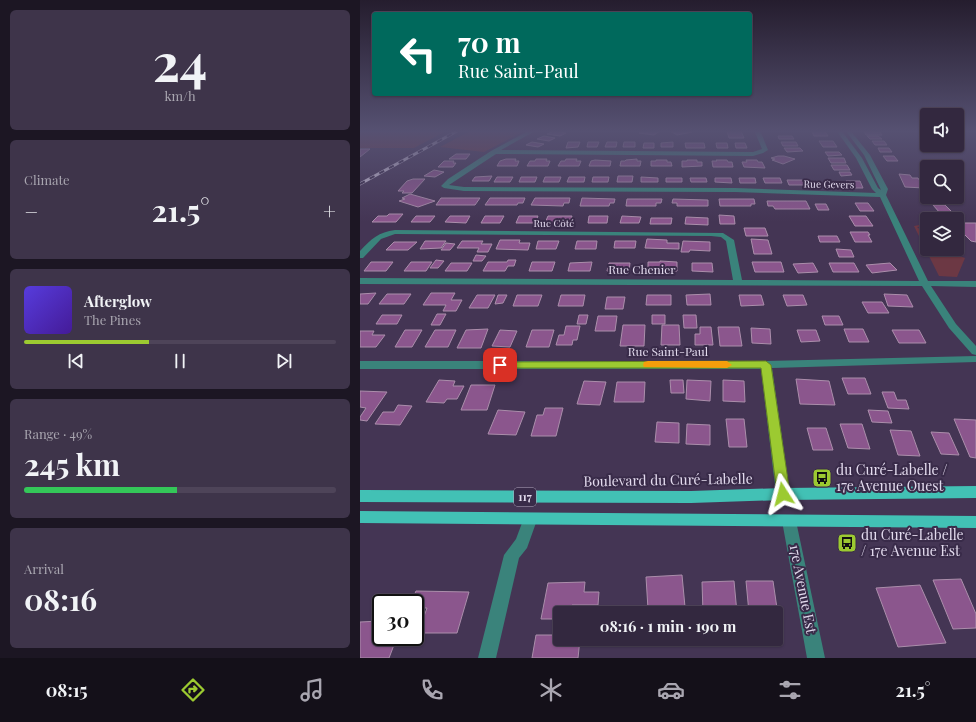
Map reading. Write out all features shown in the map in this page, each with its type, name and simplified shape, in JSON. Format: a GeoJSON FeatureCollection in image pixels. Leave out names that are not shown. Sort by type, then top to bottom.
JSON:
{"type":"FeatureCollection","features":[{"type":"Feature","properties":{"kind":"main road","name":"Boulevard du Curé-Labelle"},"geometry":{"type":"LineString","coordinates":[[360,496],[691,497],[783,494],[976,492]]}},
{"type":"Feature","properties":{"kind":"main road","name":"117"},"geometry":{"type":"LineString","coordinates":[[360,517],[530,520],[976,522]]}},
{"type":"Feature","properties":{"kind":"street","name":"Rue Gevers"},"geometry":{"type":"LineString","coordinates":[[481,161],[450,180],[444,186],[469,189],[735,190],[883,195]]}},
{"type":"Feature","properties":{"kind":"street"},"geometry":{"type":"LineString","coordinates":[[860,161],[874,188],[883,195],[924,283],[950,322],[976,352]]}},
{"type":"Feature","properties":{"kind":"street"},"geometry":{"type":"LineString","coordinates":[[870,161],[885,189],[883,195]]}},
{"type":"Feature","properties":{"kind":"street","name":"Rue Côté"},"geometry":{"type":"LineString","coordinates":[[360,256],[375,238],[384,233],[723,235],[730,240],[738,283]]}},
{"type":"Feature","properties":{"kind":"street","name":"Rue Chenier"},"geometry":{"type":"LineString","coordinates":[[360,281],[976,284]]}},
{"type":"Feature","properties":{"kind":"street","name":"Rue Saint-Paul"},"geometry":{"type":"LineString","coordinates":[[360,365],[766,365],[976,359]]}},
{"type":"Feature","properties":{"kind":"street"},"geometry":{"type":"LineString","coordinates":[[766,365],[783,494]]}},
{"type":"Feature","properties":{"kind":"street"},"geometry":{"type":"LineString","coordinates":[[487,658],[512,555],[522,543],[530,520]]}},
{"type":"Feature","properties":{"kind":"street","name":"17e Avenue Est"},"geometry":{"type":"LineString","coordinates":[[789,521],[816,658]]}},
{"type":"Feature","properties":{"kind":"shaded area"},"geometry":{"type":"Polygon","coordinates":[[[920,225],[920,227],[917,227],[920,229],[920,238],[914,226],[920,225]]]}},
{"type":"Feature","properties":{"kind":"shaded area"},"geometry":{"type":"Polygon","coordinates":[[[929,256],[959,256],[965,258],[957,277],[939,276],[929,256]]]}},
{"type":"Feature","properties":{"kind":"building"},"geometry":{"type":"Polygon","coordinates":[[[444,161],[454,161],[453,163],[456,163],[453,167],[438,167],[444,161]]]}},
{"type":"Feature","properties":{"kind":"building"},"geometry":{"type":"Polygon","coordinates":[[[500,161],[519,161],[517,166],[497,166],[500,161]]]}},
{"type":"Feature","properties":{"kind":"building"},"geometry":{"type":"Polygon","coordinates":[[[530,161],[550,161],[548,166],[527,166],[530,161]]]}},
{"type":"Feature","properties":{"kind":"building"},"geometry":{"type":"Polygon","coordinates":[[[561,161],[581,161],[579,166],[558,166],[561,161]]]}},
{"type":"Feature","properties":{"kind":"building"},"geometry":{"type":"Polygon","coordinates":[[[591,161],[611,161],[610,166],[589,166],[591,161]]]}},
{"type":"Feature","properties":{"kind":"building"},"geometry":{"type":"Polygon","coordinates":[[[621,161],[641,161],[640,166],[620,166],[621,161]]]}},
{"type":"Feature","properties":{"kind":"building"},"geometry":{"type":"Polygon","coordinates":[[[651,161],[667,161],[667,162],[671,162],[672,166],[651,166],[651,161]]]}},
{"type":"Feature","properties":{"kind":"building"},"geometry":{"type":"Polygon","coordinates":[[[682,161],[702,162],[702,166],[682,167],[682,161]]]}},
{"type":"Feature","properties":{"kind":"building"},"geometry":{"type":"Polygon","coordinates":[[[712,161],[732,162],[733,167],[713,167],[712,161]]]}},
{"type":"Feature","properties":{"kind":"building"},"geometry":{"type":"Polygon","coordinates":[[[746,161],[762,162],[765,168],[744,167],[742,162],[747,162],[746,161]]]}},
{"type":"Feature","properties":{"kind":"building"},"geometry":{"type":"Polygon","coordinates":[[[774,161],[791,161],[783,164],[774,161]]]}},
{"type":"Feature","properties":{"kind":"building"},"geometry":{"type":"Polygon","coordinates":[[[830,161],[845,161],[846,163],[831,163],[830,161]]]}},
{"type":"Feature","properties":{"kind":"building"},"geometry":{"type":"Polygon","coordinates":[[[831,165],[847,165],[850,170],[834,170],[831,165]]]}},
{"type":"Feature","properties":{"kind":"building"},"geometry":{"type":"Polygon","coordinates":[[[434,170],[444,172],[435,177],[424,176],[434,170]]]}},
{"type":"Feature","properties":{"kind":"building"},"geometry":{"type":"Polygon","coordinates":[[[839,172],[850,172],[852,175],[841,176],[839,172]]]}},
{"type":"Feature","properties":{"kind":"building"},"geometry":{"type":"Polygon","coordinates":[[[899,174],[910,175],[912,178],[918,178],[920,181],[920,188],[905,187],[899,174]]]}},
{"type":"Feature","properties":{"kind":"building"},"geometry":{"type":"Polygon","coordinates":[[[492,176],[489,181],[472,181],[475,177],[492,176]]]}},
{"type":"Feature","properties":{"kind":"building"},"geometry":{"type":"Polygon","coordinates":[[[618,176],[633,176],[632,182],[617,182],[618,176]]]}},
{"type":"Feature","properties":{"kind":"building"},"geometry":{"type":"Polygon","coordinates":[[[497,177],[513,177],[510,182],[494,182],[497,177]]]}},
{"type":"Feature","properties":{"kind":"building"},"geometry":{"type":"Polygon","coordinates":[[[521,177],[537,177],[535,182],[519,182],[521,177]]]}},
{"type":"Feature","properties":{"kind":"building"},"geometry":{"type":"Polygon","coordinates":[[[545,177],[561,177],[559,182],[543,182],[545,177]]]}},
{"type":"Feature","properties":{"kind":"building"},"geometry":{"type":"Polygon","coordinates":[[[569,177],[585,177],[584,182],[567,182],[569,177]]]}},
{"type":"Feature","properties":{"kind":"building"},"geometry":{"type":"Polygon","coordinates":[[[593,177],[609,177],[608,182],[592,182],[593,177]]]}},
{"type":"Feature","properties":{"kind":"building"},"geometry":{"type":"Polygon","coordinates":[[[641,177],[658,178],[658,182],[641,182],[641,177]]]}},
{"type":"Feature","properties":{"kind":"building"},"geometry":{"type":"Polygon","coordinates":[[[666,178],[682,178],[682,182],[666,182],[666,178]]]}},
{"type":"Feature","properties":{"kind":"building"},"geometry":{"type":"Polygon","coordinates":[[[690,178],[706,178],[707,182],[691,182],[690,178]]]}},
{"type":"Feature","properties":{"kind":"building"},"geometry":{"type":"Polygon","coordinates":[[[715,178],[731,178],[732,183],[715,182],[715,178]]]}},
{"type":"Feature","properties":{"kind":"building"},"geometry":{"type":"Polygon","coordinates":[[[739,178],[755,178],[756,183],[740,183],[739,178]]]}},
{"type":"Feature","properties":{"kind":"building"},"geometry":{"type":"Polygon","coordinates":[[[763,178],[780,178],[782,183],[765,183],[763,178]]]}},
{"type":"Feature","properties":{"kind":"building"},"geometry":{"type":"Polygon","coordinates":[[[413,179],[425,179],[412,193],[402,193],[404,191],[398,191],[407,181],[413,179]]]}},
{"type":"Feature","properties":{"kind":"building"},"geometry":{"type":"Polygon","coordinates":[[[787,180],[804,180],[806,185],[789,185],[787,180]]]}},
{"type":"Feature","properties":{"kind":"building"},"geometry":{"type":"Polygon","coordinates":[[[846,181],[860,181],[863,188],[849,188],[846,181]]]}},
{"type":"Feature","properties":{"kind":"building"},"geometry":{"type":"Polygon","coordinates":[[[410,194],[435,201],[418,207],[399,201],[405,199],[402,198],[410,194]]]}},
{"type":"Feature","properties":{"kind":"building"},"geometry":{"type":"Polygon","coordinates":[[[441,198],[480,198],[475,205],[436,205],[441,198]]]}},
{"type":"Feature","properties":{"kind":"building"},"geometry":{"type":"Polygon","coordinates":[[[490,198],[525,198],[523,203],[518,203],[517,205],[485,205],[490,198]]]}},
{"type":"Feature","properties":{"kind":"building"},"geometry":{"type":"Polygon","coordinates":[[[535,198],[570,198],[569,203],[564,203],[563,206],[531,205],[535,198]]]}},
{"type":"Feature","properties":{"kind":"building"},"geometry":{"type":"Polygon","coordinates":[[[582,198],[615,199],[614,203],[610,203],[609,206],[580,206],[582,198]]]}},
{"type":"Feature","properties":{"kind":"building"},"geometry":{"type":"Polygon","coordinates":[[[627,199],[662,199],[661,203],[656,203],[656,206],[626,206],[627,199]]]}},
{"type":"Feature","properties":{"kind":"building"},"geometry":{"type":"Polygon","coordinates":[[[673,199],[708,200],[708,206],[677,206],[677,203],[672,203],[673,199]]]}},
{"type":"Feature","properties":{"kind":"building"},"geometry":{"type":"Polygon","coordinates":[[[719,199],[754,199],[755,204],[751,204],[751,206],[720,206],[719,199]]]}},
{"type":"Feature","properties":{"kind":"building"},"geometry":{"type":"Polygon","coordinates":[[[767,201],[806,201],[810,209],[775,209],[773,206],[768,206],[767,201]]]}},
{"type":"Feature","properties":{"kind":"building"},"geometry":{"type":"Polygon","coordinates":[[[855,203],[868,203],[874,211],[860,211],[855,203]]]}},
{"type":"Feature","properties":{"kind":"building"},"geometry":{"type":"Polygon","coordinates":[[[815,204],[826,204],[829,210],[818,210],[815,204]]]}},
{"type":"Feature","properties":{"kind":"building"},"geometry":{"type":"Polygon","coordinates":[[[933,205],[945,205],[952,212],[939,212],[933,205]]]}},
{"type":"Feature","properties":{"kind":"building"},"geometry":{"type":"Polygon","coordinates":[[[389,214],[403,214],[396,222],[372,222],[378,216],[387,216],[389,214]]]}},
{"type":"Feature","properties":{"kind":"building"},"geometry":{"type":"Polygon","coordinates":[[[719,215],[734,216],[735,224],[720,224],[719,215]]]}},
{"type":"Feature","properties":{"kind":"building"},"geometry":{"type":"Polygon","coordinates":[[[416,216],[435,216],[430,222],[411,222],[416,216]]]}},
{"type":"Feature","properties":{"kind":"building"},"geometry":{"type":"Polygon","coordinates":[[[450,216],[470,216],[466,223],[445,222],[450,216]]]}},
{"type":"Feature","properties":{"kind":"building"},"geometry":{"type":"Polygon","coordinates":[[[485,216],[504,216],[500,223],[481,223],[485,216]]]}},
{"type":"Feature","properties":{"kind":"building"},"geometry":{"type":"Polygon","coordinates":[[[519,216],[538,216],[535,223],[516,223],[519,216]]]}},
{"type":"Feature","properties":{"kind":"building"},"geometry":{"type":"Polygon","coordinates":[[[548,216],[572,216],[570,223],[545,223],[548,216]]]}},
{"type":"Feature","properties":{"kind":"building"},"geometry":{"type":"Polygon","coordinates":[[[589,216],[608,216],[607,223],[588,223],[589,216]]]}},
{"type":"Feature","properties":{"kind":"building"},"geometry":{"type":"Polygon","coordinates":[[[622,216],[641,217],[639,223],[620,223],[622,216]]]}},
{"type":"Feature","properties":{"kind":"building"},"geometry":{"type":"Polygon","coordinates":[[[849,216],[866,216],[873,226],[855,226],[849,216]]]}},
{"type":"Feature","properties":{"kind":"building"},"geometry":{"type":"Polygon","coordinates":[[[686,217],[708,218],[708,225],[685,224],[686,217]]]}},
{"type":"Feature","properties":{"kind":"building"},"geometry":{"type":"Polygon","coordinates":[[[651,218],[672,218],[671,224],[650,224],[651,218]]]}},
{"type":"Feature","properties":{"kind":"building"},"geometry":{"type":"Polygon","coordinates":[[[964,223],[976,223],[976,242],[971,241],[964,234],[964,223]]]}},
{"type":"Feature","properties":{"kind":"building"},"geometry":{"type":"Polygon","coordinates":[[[744,228],[765,228],[768,236],[746,236],[744,228]]]}},
{"type":"Feature","properties":{"kind":"building"},"geometry":{"type":"Polygon","coordinates":[[[850,232],[868,232],[872,242],[855,242],[850,232]]]}},
{"type":"Feature","properties":{"kind":"building"},"geometry":{"type":"Polygon","coordinates":[[[818,236],[837,236],[840,242],[820,242],[818,236]]]}},
{"type":"Feature","properties":{"kind":"building"},"geometry":{"type":"Polygon","coordinates":[[[647,239],[667,240],[667,243],[679,243],[679,249],[645,248],[647,239]]]}},
{"type":"Feature","properties":{"kind":"building"},"geometry":{"type":"Polygon","coordinates":[[[751,239],[768,240],[772,254],[754,254],[751,239]]]}},
{"type":"Feature","properties":{"kind":"building"},"geometry":{"type":"Polygon","coordinates":[[[500,240],[520,240],[519,243],[530,243],[528,250],[496,249],[500,240]]]}},
{"type":"Feature","properties":{"kind":"building"},"geometry":{"type":"Polygon","coordinates":[[[425,241],[446,241],[441,248],[420,249],[425,241]]]}},
{"type":"Feature","properties":{"kind":"building"},"geometry":{"type":"Polygon","coordinates":[[[462,241],[483,241],[481,244],[492,244],[488,252],[477,252],[479,248],[457,248],[462,241]]]}},
{"type":"Feature","properties":{"kind":"building"},"geometry":{"type":"Polygon","coordinates":[[[538,241],[559,241],[556,249],[536,249],[538,241]]]}},
{"type":"Feature","properties":{"kind":"building"},"geometry":{"type":"Polygon","coordinates":[[[577,241],[597,241],[596,249],[575,249],[577,241]]]}},
{"type":"Feature","properties":{"kind":"building"},"geometry":{"type":"Polygon","coordinates":[[[615,241],[636,241],[635,248],[614,248],[615,241]]]}},
{"type":"Feature","properties":{"kind":"building"},"geometry":{"type":"Polygon","coordinates":[[[683,241],[710,242],[710,251],[690,250],[689,252],[681,252],[683,241]]]}},
{"type":"Feature","properties":{"kind":"building"},"geometry":{"type":"Polygon","coordinates":[[[394,242],[417,242],[408,250],[386,250],[394,242]]]}},
{"type":"Feature","properties":{"kind":"building"},"geometry":{"type":"Polygon","coordinates":[[[446,243],[455,244],[450,250],[441,250],[446,243]]]}},
{"type":"Feature","properties":{"kind":"building"},"geometry":{"type":"Polygon","coordinates":[[[836,249],[851,250],[854,257],[839,257],[836,249]]]}},
{"type":"Feature","properties":{"kind":"building"},"geometry":{"type":"Polygon","coordinates":[[[476,255],[486,256],[482,261],[473,261],[476,255]]]}},
{"type":"Feature","properties":{"kind":"building"},"geometry":{"type":"Polygon","coordinates":[[[436,260],[444,261],[438,268],[430,268],[436,260]]]}},
{"type":"Feature","properties":{"kind":"building"},"geometry":{"type":"Polygon","coordinates":[[[508,260],[516,260],[514,266],[508,266],[505,271],[483,271],[488,262],[507,262],[508,260]]]}},
{"type":"Feature","properties":{"kind":"building"},"geometry":{"type":"Polygon","coordinates":[[[371,262],[393,262],[386,271],[364,271],[371,262]]]}},
{"type":"Feature","properties":{"kind":"building"},"geometry":{"type":"Polygon","coordinates":[[[411,262],[432,262],[426,271],[404,271],[411,262]]]}},
{"type":"Feature","properties":{"kind":"building"},"geometry":{"type":"Polygon","coordinates":[[[532,262],[555,262],[552,271],[529,271],[532,262]]]}},
{"type":"Feature","properties":{"kind":"building"},"geometry":{"type":"Polygon","coordinates":[[[592,262],[590,271],[568,271],[570,263],[592,262]]]}},
{"type":"Feature","properties":{"kind":"building"},"geometry":{"type":"Polygon","coordinates":[[[648,262],[677,262],[677,271],[648,271],[648,262]]]}},
{"type":"Feature","properties":{"kind":"building"},"geometry":{"type":"Polygon","coordinates":[[[752,262],[781,262],[784,272],[755,272],[752,262]]]}},
{"type":"Feature","properties":{"kind":"building"},"geometry":{"type":"Polygon","coordinates":[[[451,263],[472,263],[467,271],[445,271],[451,263]]]}},
{"type":"Feature","properties":{"kind":"building"},"geometry":{"type":"Polygon","coordinates":[[[609,263],[630,263],[629,271],[607,271],[609,263]]]}},
{"type":"Feature","properties":{"kind":"building"},"geometry":{"type":"Polygon","coordinates":[[[692,263],[712,263],[713,272],[692,271],[692,263]]]}},
{"type":"Feature","properties":{"kind":"building"},"geometry":{"type":"Polygon","coordinates":[[[813,263],[818,272],[798,273],[793,264],[813,263]]]}},
{"type":"Feature","properties":{"kind":"building"},"geometry":{"type":"Polygon","coordinates":[[[829,263],[854,263],[859,272],[833,272],[829,263]]]}},
{"type":"Feature","properties":{"kind":"building"},"geometry":{"type":"Polygon","coordinates":[[[890,263],[897,270],[872,273],[866,265],[890,263]]]}},
{"type":"Feature","properties":{"kind":"building"},"geometry":{"type":"Polygon","coordinates":[[[376,293],[368,304],[360,304],[360,294],[376,293]]]}},
{"type":"Feature","properties":{"kind":"building"},"geometry":{"type":"Polygon","coordinates":[[[431,293],[455,293],[451,300],[462,300],[456,311],[443,311],[446,305],[423,305],[431,293]]]}},
{"type":"Feature","properties":{"kind":"building"},"geometry":{"type":"Polygon","coordinates":[[[387,294],[411,294],[404,304],[379,304],[387,294]]]}},
{"type":"Feature","properties":{"kind":"building"},"geometry":{"type":"Polygon","coordinates":[[[710,294],[711,305],[687,305],[686,295],[710,294]]]}},
{"type":"Feature","properties":{"kind":"building"},"geometry":{"type":"Polygon","coordinates":[[[884,294],[907,295],[913,307],[888,306],[884,294]]]}},
{"type":"Feature","properties":{"kind":"building"},"geometry":{"type":"Polygon","coordinates":[[[477,295],[495,295],[488,308],[469,308],[477,295]]]}},
{"type":"Feature","properties":{"kind":"building"},"geometry":{"type":"Polygon","coordinates":[[[498,295],[507,295],[503,303],[495,304],[498,295]]]}},
{"type":"Feature","properties":{"kind":"building"},"geometry":{"type":"Polygon","coordinates":[[[517,295],[542,295],[538,306],[513,306],[517,295]]]}},
{"type":"Feature","properties":{"kind":"building"},"geometry":{"type":"Polygon","coordinates":[[[561,295],[585,295],[583,306],[558,306],[561,295]]]}},
{"type":"Feature","properties":{"kind":"building"},"geometry":{"type":"Polygon","coordinates":[[[647,295],[671,295],[671,305],[646,305],[647,295]]]}},
{"type":"Feature","properties":{"kind":"building"},"geometry":{"type":"Polygon","coordinates":[[[739,295],[761,295],[764,305],[741,306],[739,295]]]}},
{"type":"Feature","properties":{"kind":"building"},"geometry":{"type":"Polygon","coordinates":[[[783,295],[803,295],[807,305],[787,306],[783,295]]]}},
{"type":"Feature","properties":{"kind":"building"},"geometry":{"type":"Polygon","coordinates":[[[607,297],[625,297],[623,309],[605,309],[607,297]]]}},
{"type":"Feature","properties":{"kind":"building"},"geometry":{"type":"Polygon","coordinates":[[[862,302],[882,302],[889,313],[868,313],[862,302]]]}},
{"type":"Feature","properties":{"kind":"building"},"geometry":{"type":"Polygon","coordinates":[[[437,314],[446,314],[440,325],[431,325],[437,314]]]}},
{"type":"Feature","properties":{"kind":"building"},"geometry":{"type":"Polygon","coordinates":[[[382,315],[402,315],[397,324],[376,324],[382,315]]]}},
{"type":"Feature","properties":{"kind":"building"},"geometry":{"type":"Polygon","coordinates":[[[579,315],[588,315],[586,324],[577,324],[579,315]]]}},
{"type":"Feature","properties":{"kind":"building"},"geometry":{"type":"Polygon","coordinates":[[[652,315],[665,315],[665,324],[652,324],[652,315]]]}},
{"type":"Feature","properties":{"kind":"building"},"geometry":{"type":"Polygon","coordinates":[[[683,315],[696,315],[697,328],[684,328],[683,315]]]}},
{"type":"Feature","properties":{"kind":"building"},"geometry":{"type":"Polygon","coordinates":[[[598,316],[617,316],[615,331],[595,331],[598,316]]]}},
{"type":"Feature","properties":{"kind":"building"},"geometry":{"type":"Polygon","coordinates":[[[822,316],[839,316],[843,325],[825,325],[822,316]]]}},
{"type":"Feature","properties":{"kind":"building"},"geometry":{"type":"Polygon","coordinates":[[[623,325],[645,325],[644,346],[620,346],[623,325]]]}},
{"type":"Feature","properties":{"kind":"building"},"geometry":{"type":"Polygon","coordinates":[[[662,325],[679,325],[680,345],[661,345],[662,325]]]}},
{"type":"Feature","properties":{"kind":"building"},"geometry":{"type":"Polygon","coordinates":[[[566,326],[580,326],[577,340],[573,340],[572,345],[556,345],[559,335],[564,335],[566,326]]]}},
{"type":"Feature","properties":{"kind":"building"},"geometry":{"type":"Polygon","coordinates":[[[700,327],[711,327],[713,345],[695,345],[695,334],[700,334],[700,327]]]}},
{"type":"Feature","properties":{"kind":"building"},"geometry":{"type":"Polygon","coordinates":[[[718,327],[739,327],[742,346],[720,346],[718,327]]]}},
{"type":"Feature","properties":{"kind":"building"},"geometry":{"type":"Polygon","coordinates":[[[751,328],[770,329],[771,344],[752,343],[751,328]]]}},
{"type":"Feature","properties":{"kind":"building"},"geometry":{"type":"Polygon","coordinates":[[[488,329],[481,348],[457,348],[466,330],[488,329]]]}},
{"type":"Feature","properties":{"kind":"building"},"geometry":{"type":"Polygon","coordinates":[[[844,329],[863,329],[869,342],[849,342],[844,329]]]}},
{"type":"Feature","properties":{"kind":"building"},"geometry":{"type":"Polygon","coordinates":[[[405,330],[422,330],[412,347],[395,347],[405,330]]]}},
{"type":"Feature","properties":{"kind":"building"},"geometry":{"type":"Polygon","coordinates":[[[435,330],[456,330],[448,347],[425,347],[435,330]]]}},
{"type":"Feature","properties":{"kind":"building"},"geometry":{"type":"Polygon","coordinates":[[[500,330],[517,331],[510,347],[492,346],[500,330]]]}},
{"type":"Feature","properties":{"kind":"building"},"geometry":{"type":"Polygon","coordinates":[[[532,330],[554,330],[549,347],[526,347],[532,330]]]}},
{"type":"Feature","properties":{"kind":"building"},"geometry":{"type":"Polygon","coordinates":[[[797,330],[816,330],[820,341],[801,342],[797,330]]]}},
{"type":"Feature","properties":{"kind":"building"},"geometry":{"type":"Polygon","coordinates":[[[892,330],[919,330],[926,343],[899,343],[892,330]]]}},
{"type":"Feature","properties":{"kind":"building"},"geometry":{"type":"Polygon","coordinates":[[[360,331],[374,331],[372,335],[385,335],[376,347],[360,347],[360,331]]]}},
{"type":"Feature","properties":{"kind":"building"},"geometry":{"type":"Polygon","coordinates":[[[842,378],[865,378],[871,394],[848,394],[842,378]]]}},
{"type":"Feature","properties":{"kind":"building"},"geometry":{"type":"Polygon","coordinates":[[[796,379],[829,381],[835,405],[800,404],[796,379]]]}},
{"type":"Feature","properties":{"kind":"building"},"geometry":{"type":"Polygon","coordinates":[[[439,380],[455,381],[453,386],[464,386],[457,399],[447,399],[444,403],[426,402],[439,380]]]}},
{"type":"Feature","properties":{"kind":"building"},"geometry":{"type":"Polygon","coordinates":[[[670,380],[683,380],[684,393],[671,393],[670,380]]]}},
{"type":"Feature","properties":{"kind":"building"},"geometry":{"type":"Polygon","coordinates":[[[687,380],[711,381],[710,401],[686,399],[687,380]]]}},
{"type":"Feature","properties":{"kind":"building"},"geometry":{"type":"Polygon","coordinates":[[[723,380],[744,381],[745,402],[723,401],[723,380]]]}},
{"type":"Feature","properties":{"kind":"building"},"geometry":{"type":"Polygon","coordinates":[[[584,381],[606,382],[600,405],[577,404],[584,381]]]}},
{"type":"Feature","properties":{"kind":"building"},"geometry":{"type":"Polygon","coordinates":[[[617,382],[645,382],[644,402],[614,402],[617,382]]]}},
{"type":"Feature","properties":{"kind":"building"},"geometry":{"type":"Polygon","coordinates":[[[471,385],[495,385],[487,410],[461,410],[471,385]]]}},
{"type":"Feature","properties":{"kind":"building"},"geometry":{"type":"Polygon","coordinates":[[[360,391],[387,392],[367,421],[360,420],[360,417],[366,408],[360,407],[360,391]]]}},
{"type":"Feature","properties":{"kind":"building"},"geometry":{"type":"Polygon","coordinates":[[[882,392],[894,392],[897,400],[906,400],[909,409],[888,408],[882,392]]]}},
{"type":"Feature","properties":{"kind":"building"},"geometry":{"type":"Polygon","coordinates":[[[398,405],[412,406],[400,425],[375,424],[383,412],[394,412],[398,405]]]}},
{"type":"Feature","properties":{"kind":"building"},"geometry":{"type":"Polygon","coordinates":[[[545,408],[563,408],[556,436],[531,436],[537,415],[543,415],[545,408]]]}},
{"type":"Feature","properties":{"kind":"building"},"geometry":{"type":"Polygon","coordinates":[[[498,410],[525,412],[516,435],[488,434],[498,410]]]}},
{"type":"Feature","properties":{"kind":"building"},"geometry":{"type":"Polygon","coordinates":[[[868,410],[888,411],[892,423],[872,422],[868,410]]]}},
{"type":"Feature","properties":{"kind":"building"},"geometry":{"type":"Polygon","coordinates":[[[726,419],[744,419],[747,447],[729,447],[726,419]]]}},
{"type":"Feature","properties":{"kind":"building"},"geometry":{"type":"Polygon","coordinates":[[[954,419],[976,420],[976,458],[970,457],[954,419]]]}},
{"type":"Feature","properties":{"kind":"building"},"geometry":{"type":"Polygon","coordinates":[[[657,422],[679,423],[679,443],[655,442],[657,422]]]}},
{"type":"Feature","properties":{"kind":"building"},"geometry":{"type":"Polygon","coordinates":[[[687,424],[710,425],[710,445],[686,444],[687,424]]]}},
{"type":"Feature","properties":{"kind":"building"},"geometry":{"type":"Polygon","coordinates":[[[840,424],[862,424],[870,449],[848,448],[840,424]]]}},
{"type":"Feature","properties":{"kind":"building"},"geometry":{"type":"Polygon","coordinates":[[[807,428],[826,428],[833,450],[813,450],[807,428]]]}},
{"type":"Feature","properties":{"kind":"building"},"geometry":{"type":"Polygon","coordinates":[[[890,430],[911,431],[920,456],[898,455],[890,430]]]}},
{"type":"Feature","properties":{"kind":"building"},"geometry":{"type":"Polygon","coordinates":[[[931,432],[949,433],[959,455],[941,454],[931,432]]]}},
{"type":"Feature","properties":{"kind":"building"},"geometry":{"type":"Polygon","coordinates":[[[682,575],[685,606],[648,606],[646,577],[682,575]]]}},
{"type":"Feature","properties":{"kind":"building"},"geometry":{"type":"Polygon","coordinates":[[[961,579],[976,614],[976,628],[953,629],[933,580],[961,579]]]}},
{"type":"Feature","properties":{"kind":"building"},"geometry":{"type":"Polygon","coordinates":[[[734,581],[736,606],[703,606],[702,582],[734,581]]]}},
{"type":"Feature","properties":{"kind":"building"},"geometry":{"type":"Polygon","coordinates":[[[746,581],[773,581],[777,606],[748,606],[746,581]]]}},
{"type":"Feature","properties":{"kind":"building"},"geometry":{"type":"Polygon","coordinates":[[[585,582],[584,592],[599,592],[598,605],[553,606],[553,619],[541,619],[548,583],[585,582]]]}},
{"type":"Feature","properties":{"kind":"building"},"geometry":{"type":"Polygon","coordinates":[[[920,585],[946,643],[898,647],[876,588],[920,585]]]}},
{"type":"Feature","properties":{"kind":"building"},"geometry":{"type":"Polygon","coordinates":[[[416,591],[469,592],[457,633],[424,633],[424,616],[427,608],[424,608],[424,594],[415,594],[416,591]]]}},
{"type":"Feature","properties":{"kind":"building"},"geometry":{"type":"Polygon","coordinates":[[[372,621],[372,646],[394,646],[389,658],[360,658],[360,622],[372,621]]]}},
{"type":"Feature","properties":{"kind":"building"},"geometry":{"type":"Polygon","coordinates":[[[536,635],[553,635],[553,646],[579,646],[578,658],[532,658],[536,635]]]}},
{"type":"Feature","properties":{"kind":"railway"},"geometry":{"type":"LineString","coordinates":[[360,184],[403,161]]}},
{"type":"Feature","properties":{"kind":"slow traffic"},"geometry":{"type":"LineString","coordinates":[[648,365],[727,365]]}},
{"type":"Feature","properties":{"kind":"place","name":"du Curé-Labelle / 17e Avenue Ouest"},"geometry":{"type":"Point","coordinates":[822,478]}},
{"type":"Feature","properties":{"kind":"place","name":"du Curé-Labelle / 17e Avenue Est"},"geometry":{"type":"Point","coordinates":[847,543]}},
{"type":"Feature","properties":{"kind":"route"},"geometry":{"type":"LineString","coordinates":[[500,365],[766,365],[783,494]]}}]}
